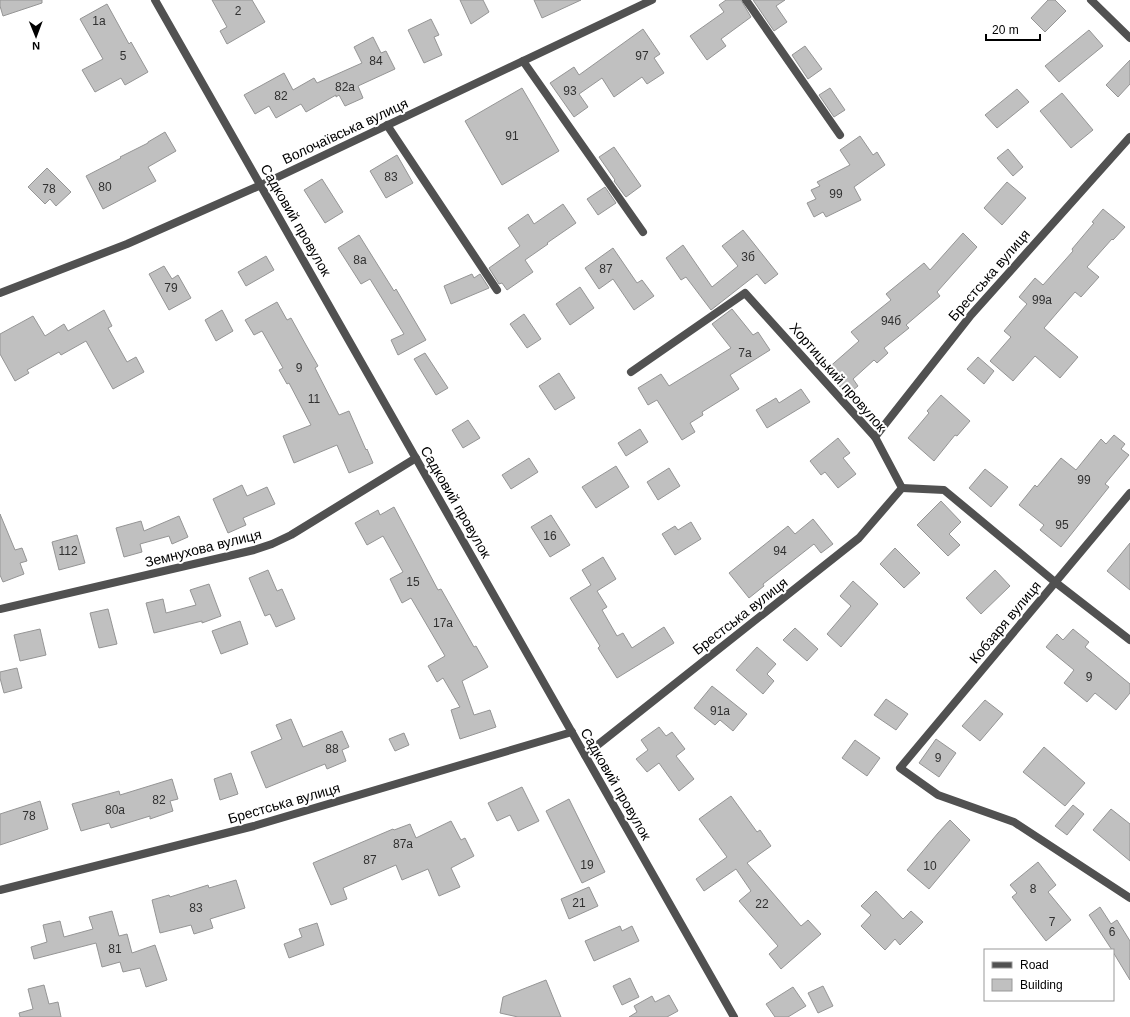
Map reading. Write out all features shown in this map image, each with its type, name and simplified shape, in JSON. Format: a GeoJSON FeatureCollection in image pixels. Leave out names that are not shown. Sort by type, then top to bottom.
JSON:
{"type":"FeatureCollection","features":[{"type":"Feature","properties":{"kind":"street","name":"Садковий провулок"},"geometry":{"type":"LineString","coordinates":[[155,0],[734,1017]]}},
{"type":"Feature","properties":{"kind":"street","name":"Волочаївська вулиця"},"geometry":{"type":"LineString","coordinates":[[0,293],[127,244],[261,185],[652,0]]}},
{"type":"Feature","properties":{"kind":"street"},"geometry":{"type":"LineString","coordinates":[[746,0],[840,135]]}},
{"type":"Feature","properties":{"kind":"street"},"geometry":{"type":"LineString","coordinates":[[1091,0],[1130,38]]}},
{"type":"Feature","properties":{"kind":"street"},"geometry":{"type":"LineString","coordinates":[[523,61],[643,232]]}},
{"type":"Feature","properties":{"kind":"street"},"geometry":{"type":"LineString","coordinates":[[387,125],[497,290]]}},
{"type":"Feature","properties":{"kind":"street","name":"Брестська вулиця"},"geometry":{"type":"LineString","coordinates":[[875,437],[970,315],[1130,136]]}},
{"type":"Feature","properties":{"kind":"street","name":"Хортицький провулок"},"geometry":{"type":"LineString","coordinates":[[631,372],[745,293],[875,437],[902,488]]}},
{"type":"Feature","properties":{"kind":"street","name":"Земнухова вулиця"},"geometry":{"type":"LineString","coordinates":[[0,610],[254,550],[272,544],[291,535],[416,458]]}},
{"type":"Feature","properties":{"kind":"street"},"geometry":{"type":"LineString","coordinates":[[902,488],[944,490],[1055,582],[1130,640]]}},
{"type":"Feature","properties":{"kind":"street","name":"Брестська вулиця"},"geometry":{"type":"LineString","coordinates":[[585,755],[859,538],[902,488]]}},
{"type":"Feature","properties":{"kind":"street","name":"Кобзаря вулиця"},"geometry":{"type":"LineString","coordinates":[[1130,493],[900,768],[938,795],[1014,822],[1130,898]]}},
{"type":"Feature","properties":{"kind":"street","name":"Брестська вулиця"},"geometry":{"type":"LineString","coordinates":[[0,890],[254,826],[572,732]]}},
{"type":"Feature","properties":{"kind":"building"},"geometry":{"type":"Polygon","coordinates":[[[0,0],[42,0],[42,3],[3,16],[0,0]]]}},
{"type":"Feature","properties":{"kind":"building"},"geometry":{"type":"Polygon","coordinates":[[[212,0],[252,0],[265,22],[227,44],[220,31],[227,27],[212,0]]]}},
{"type":"Feature","properties":{"kind":"building"},"geometry":{"type":"Polygon","coordinates":[[[460,0],[483,0],[489,12],[471,24],[460,0]]]}},
{"type":"Feature","properties":{"kind":"building"},"geometry":{"type":"Polygon","coordinates":[[[534,0],[581,0],[542,18],[534,0]]]}},
{"type":"Feature","properties":{"kind":"building"},"geometry":{"type":"Polygon","coordinates":[[[726,0],[741,0],[751,17],[721,39],[726,46],[707,60],[690,36],[724,12],[719,5],[726,0]]]}},
{"type":"Feature","properties":{"kind":"building"},"geometry":{"type":"Polygon","coordinates":[[[753,0],[785,0],[776,6],[787,22],[774,31],[753,0]]]}},
{"type":"Feature","properties":{"kind":"building"},"geometry":{"type":"Polygon","coordinates":[[[1048,0],[1055,0],[1066,11],[1045,32],[1031,18],[1048,0]]]}},
{"type":"Feature","properties":{"kind":"building"},"geometry":{"type":"Polygon","coordinates":[[[107,4],[129,44],[131,42],[148,72],[125,85],[121,78],[95,92],[82,70],[103,59],[80,19],[107,4]]]}},
{"type":"Feature","properties":{"kind":"building"},"geometry":{"type":"Polygon","coordinates":[[[431,19],[439,35],[434,37],[442,55],[424,63],[408,30],[431,19]]]}},
{"type":"Feature","properties":{"kind":"building"},"geometry":{"type":"Polygon","coordinates":[[[643,29],[660,54],[654,58],[664,73],[647,84],[642,77],[614,97],[602,78],[579,94],[588,107],[574,117],[550,83],[574,67],[579,75],[643,29]]]}},
{"type":"Feature","properties":{"kind":"building"},"geometry":{"type":"Polygon","coordinates":[[[1089,30],[1103,46],[1059,82],[1045,66],[1089,30]]]}},
{"type":"Feature","properties":{"kind":"building"},"geometry":{"type":"Polygon","coordinates":[[[373,37],[381,53],[386,51],[395,69],[358,86],[363,98],[345,106],[339,95],[336,97],[336,95],[306,112],[301,104],[276,118],[269,106],[255,114],[244,95],[284,73],[293,90],[314,78],[317,83],[362,63],[354,47],[373,37]]]}},
{"type":"Feature","properties":{"kind":"building"},"geometry":{"type":"Polygon","coordinates":[[[805,46],[822,69],[808,79],[792,55],[805,46]]]}},
{"type":"Feature","properties":{"kind":"building"},"geometry":{"type":"Polygon","coordinates":[[[1130,60],[1130,84],[1118,97],[1106,85],[1130,60]]]}},
{"type":"Feature","properties":{"kind":"building"},"geometry":{"type":"Polygon","coordinates":[[[522,88],[559,151],[502,185],[465,121],[522,88]]]}},
{"type":"Feature","properties":{"kind":"building"},"geometry":{"type":"Polygon","coordinates":[[[830,88],[845,110],[834,117],[819,95],[830,88]]]}},
{"type":"Feature","properties":{"kind":"building"},"geometry":{"type":"Polygon","coordinates":[[[1017,89],[1029,102],[997,128],[985,115],[1017,89]]]}},
{"type":"Feature","properties":{"kind":"building"},"geometry":{"type":"Polygon","coordinates":[[[1062,93],[1093,130],[1071,148],[1040,111],[1062,93]]]}},
{"type":"Feature","properties":{"kind":"building"},"geometry":{"type":"Polygon","coordinates":[[[165,132],[176,151],[148,167],[156,181],[103,209],[86,176],[148,143],[165,132]]]}},
{"type":"Feature","properties":{"kind":"building"},"geometry":{"type":"Polygon","coordinates":[[[860,136],[873,155],[877,152],[885,165],[854,187],[861,200],[826,217],[823,212],[814,217],[807,203],[816,199],[811,190],[820,186],[817,182],[850,165],[840,150],[860,136]]]}},
{"type":"Feature","properties":{"kind":"building"},"geometry":{"type":"Polygon","coordinates":[[[614,147],[641,186],[626,197],[599,157],[614,147]]]}},
{"type":"Feature","properties":{"kind":"building"},"geometry":{"type":"Polygon","coordinates":[[[1008,149],[1023,167],[1013,176],[997,158],[1008,149]]]}},
{"type":"Feature","properties":{"kind":"building"},"geometry":{"type":"Polygon","coordinates":[[[397,155],[413,183],[386,198],[370,171],[397,155]]]}},
{"type":"Feature","properties":{"kind":"building"},"geometry":{"type":"Polygon","coordinates":[[[47,168],[71,192],[56,206],[50,199],[45,204],[28,187],[47,168]]]}},
{"type":"Feature","properties":{"kind":"building"},"geometry":{"type":"Polygon","coordinates":[[[322,179],[343,212],[325,223],[304,190],[322,179]]]}},
{"type":"Feature","properties":{"kind":"building"},"geometry":{"type":"Polygon","coordinates":[[[1007,182],[1026,198],[1002,225],[984,208],[1007,182]]]}},
{"type":"Feature","properties":{"kind":"building"},"geometry":{"type":"Polygon","coordinates":[[[605,187],[616,203],[598,215],[587,199],[605,187]]]}},
{"type":"Feature","properties":{"kind":"building"},"geometry":{"type":"Polygon","coordinates":[[[563,204],[576,223],[525,260],[533,272],[507,290],[502,283],[499,284],[489,268],[520,246],[508,228],[528,214],[534,224],[563,204]]]}},
{"type":"Feature","properties":{"kind":"building"},"geometry":{"type":"Polygon","coordinates":[[[1103,209],[1125,227],[1087,267],[1099,277],[1081,297],[1075,292],[1044,328],[1078,357],[1060,378],[1035,356],[1013,381],[990,361],[1011,337],[1004,331],[1027,304],[1019,297],[1035,278],[1043,285],[1073,251],[1072,249],[1094,223],[1092,222],[1103,209]]]}},
{"type":"Feature","properties":{"kind":"building"},"geometry":{"type":"Polygon","coordinates":[[[743,230],[778,274],[765,284],[757,274],[711,310],[686,277],[681,280],[666,258],[683,245],[712,287],[738,266],[722,246],[743,230]]]}},
{"type":"Feature","properties":{"kind":"building"},"geometry":{"type":"Polygon","coordinates":[[[963,233],[977,247],[937,292],[940,296],[906,325],[909,328],[884,348],[888,353],[877,363],[874,360],[853,379],[858,386],[847,395],[826,370],[859,341],[851,332],[891,300],[886,294],[924,263],[930,270],[963,233]]]}},
{"type":"Feature","properties":{"kind":"building"},"geometry":{"type":"Polygon","coordinates":[[[359,235],[394,291],[396,289],[426,340],[398,355],[391,340],[404,334],[370,279],[361,284],[338,248],[359,235]]]}},
{"type":"Feature","properties":{"kind":"building"},"geometry":{"type":"Polygon","coordinates":[[[613,248],[637,283],[642,280],[654,296],[634,310],[613,279],[599,289],[585,268],[613,248]]]}},
{"type":"Feature","properties":{"kind":"building"},"geometry":{"type":"Polygon","coordinates":[[[266,256],[274,270],[246,286],[238,272],[266,256]]]}},
{"type":"Feature","properties":{"kind":"building"},"geometry":{"type":"Polygon","coordinates":[[[164,266],[172,279],[178,275],[191,298],[169,310],[149,274],[164,266]]]}},
{"type":"Feature","properties":{"kind":"building"},"geometry":{"type":"Polygon","coordinates":[[[472,274],[474,278],[480,274],[489,288],[451,304],[444,286],[472,274]]]}},
{"type":"Feature","properties":{"kind":"building"},"geometry":{"type":"Polygon","coordinates":[[[580,287],[594,308],[570,325],[556,304],[580,287]]]}},
{"type":"Feature","properties":{"kind":"building"},"geometry":{"type":"Polygon","coordinates":[[[277,302],[287,320],[291,318],[318,366],[315,368],[339,415],[349,411],[373,463],[349,473],[337,445],[294,463],[283,436],[311,425],[289,383],[287,384],[279,370],[283,368],[262,331],[254,335],[245,320],[277,302]]]}},
{"type":"Feature","properties":{"kind":"building"},"geometry":{"type":"Polygon","coordinates":[[[732,309],[753,335],[758,332],[770,350],[730,375],[739,389],[702,412],[703,415],[690,423],[695,432],[682,440],[657,400],[648,405],[638,388],[661,374],[669,386],[731,348],[712,324],[732,309]]]}},
{"type":"Feature","properties":{"kind":"building"},"geometry":{"type":"Polygon","coordinates":[[[104,310],[112,326],[108,328],[127,362],[136,357],[144,372],[113,389],[86,341],[61,355],[59,352],[27,370],[29,373],[15,381],[0,354],[0,334],[33,316],[45,336],[64,324],[68,331],[104,310]]]}},
{"type":"Feature","properties":{"kind":"building"},"geometry":{"type":"Polygon","coordinates":[[[222,310],[233,331],[216,341],[205,320],[222,310]]]}},
{"type":"Feature","properties":{"kind":"building"},"geometry":{"type":"Polygon","coordinates":[[[524,314],[541,339],[527,348],[510,324],[524,314]]]}},
{"type":"Feature","properties":{"kind":"building"},"geometry":{"type":"Polygon","coordinates":[[[425,353],[448,388],[436,395],[414,359],[425,353]]]}},
{"type":"Feature","properties":{"kind":"building"},"geometry":{"type":"Polygon","coordinates":[[[978,357],[994,371],[984,384],[967,369],[978,357]]]}},
{"type":"Feature","properties":{"kind":"building"},"geometry":{"type":"Polygon","coordinates":[[[559,373],[575,398],[555,410],[539,386],[559,373]]]}},
{"type":"Feature","properties":{"kind":"building"},"geometry":{"type":"Polygon","coordinates":[[[801,389],[810,402],[767,428],[756,410],[776,398],[779,403],[801,389]]]}},
{"type":"Feature","properties":{"kind":"building"},"geometry":{"type":"Polygon","coordinates":[[[941,395],[970,421],[957,436],[955,435],[934,461],[908,438],[929,413],[927,411],[941,395]]]}},
{"type":"Feature","properties":{"kind":"building"},"geometry":{"type":"Polygon","coordinates":[[[468,420],[480,438],[463,448],[452,430],[468,420]]]}},
{"type":"Feature","properties":{"kind":"building"},"geometry":{"type":"Polygon","coordinates":[[[640,429],[648,442],[626,456],[618,443],[640,429]]]}},
{"type":"Feature","properties":{"kind":"building"},"geometry":{"type":"Polygon","coordinates":[[[1114,435],[1125,444],[1121,449],[1129,455],[1105,484],[1109,487],[1061,547],[1040,530],[1044,525],[1019,505],[1035,485],[1037,487],[1061,458],[1076,470],[1101,439],[1106,444],[1114,435]]]}},
{"type":"Feature","properties":{"kind":"building"},"geometry":{"type":"Polygon","coordinates":[[[838,438],[850,453],[843,458],[856,474],[838,488],[825,472],[821,475],[810,461],[838,438]]]}},
{"type":"Feature","properties":{"kind":"building"},"geometry":{"type":"Polygon","coordinates":[[[529,458],[538,472],[511,489],[502,475],[529,458]]]}},
{"type":"Feature","properties":{"kind":"building"},"geometry":{"type":"Polygon","coordinates":[[[616,466],[629,487],[596,508],[582,487],[616,466]]]}},
{"type":"Feature","properties":{"kind":"building"},"geometry":{"type":"Polygon","coordinates":[[[669,468],[680,486],[658,500],[647,482],[669,468]]]}},
{"type":"Feature","properties":{"kind":"building"},"geometry":{"type":"Polygon","coordinates":[[[985,469],[1008,487],[991,507],[969,488],[985,469]]]}},
{"type":"Feature","properties":{"kind":"building"},"geometry":{"type":"Polygon","coordinates":[[[242,485],[247,496],[267,487],[275,504],[243,518],[246,525],[228,533],[213,499],[242,485]]]}},
{"type":"Feature","properties":{"kind":"building"},"geometry":{"type":"Polygon","coordinates":[[[941,501],[961,522],[949,534],[960,545],[948,556],[917,525],[941,501]]]}},
{"type":"Feature","properties":{"kind":"building"},"geometry":{"type":"Polygon","coordinates":[[[394,507],[438,590],[441,589],[474,647],[476,646],[488,667],[462,681],[474,715],[490,710],[496,727],[460,739],[451,710],[460,707],[443,678],[437,682],[428,666],[445,656],[411,598],[402,603],[390,579],[403,572],[383,536],[367,545],[355,523],[378,510],[380,515],[394,507]]]}},
{"type":"Feature","properties":{"kind":"building"},"geometry":{"type":"Polygon","coordinates":[[[0,514],[15,550],[22,548],[27,561],[20,563],[24,574],[3,582],[0,575],[0,514]]]}},
{"type":"Feature","properties":{"kind":"building"},"geometry":{"type":"Polygon","coordinates":[[[551,515],[570,545],[550,557],[531,527],[551,515]]]}},
{"type":"Feature","properties":{"kind":"building"},"geometry":{"type":"Polygon","coordinates":[[[179,516],[188,537],[172,544],[169,536],[140,544],[142,552],[124,557],[116,528],[141,521],[144,531],[179,516]]]}},
{"type":"Feature","properties":{"kind":"building"},"geometry":{"type":"Polygon","coordinates":[[[813,519],[833,544],[821,553],[814,544],[763,584],[764,586],[749,598],[729,573],[788,526],[795,534],[813,519]]]}},
{"type":"Feature","properties":{"kind":"building"},"geometry":{"type":"Polygon","coordinates":[[[691,522],[701,539],[675,555],[662,534],[675,526],[678,530],[691,522]]]}},
{"type":"Feature","properties":{"kind":"building"},"geometry":{"type":"Polygon","coordinates":[[[77,535],[85,563],[59,570],[52,542],[77,535]]]}},
{"type":"Feature","properties":{"kind":"building"},"geometry":{"type":"Polygon","coordinates":[[[1130,543],[1130,590],[1107,571],[1130,543]]]}},
{"type":"Feature","properties":{"kind":"building"},"geometry":{"type":"Polygon","coordinates":[[[895,548],[920,573],[904,588],[880,564],[895,548]]]}},
{"type":"Feature","properties":{"kind":"building"},"geometry":{"type":"Polygon","coordinates":[[[603,557],[616,579],[597,591],[607,607],[602,610],[617,636],[623,633],[632,648],[664,627],[674,643],[617,678],[598,648],[600,646],[570,598],[591,585],[582,570],[603,557]]]}},
{"type":"Feature","properties":{"kind":"building"},"geometry":{"type":"Polygon","coordinates":[[[268,570],[277,591],[282,589],[295,619],[276,627],[270,614],[265,616],[249,578],[268,570]]]}},
{"type":"Feature","properties":{"kind":"building"},"geometry":{"type":"Polygon","coordinates":[[[995,570],[1010,586],[981,614],[966,598],[995,570]]]}},
{"type":"Feature","properties":{"kind":"building"},"geometry":{"type":"Polygon","coordinates":[[[853,581],[878,604],[841,647],[827,634],[851,606],[840,596],[853,581]]]}},
{"type":"Feature","properties":{"kind":"building"},"geometry":{"type":"Polygon","coordinates":[[[209,584],[221,616],[202,623],[202,621],[154,633],[146,603],[163,599],[166,613],[196,605],[190,590],[209,584]]]}},
{"type":"Feature","properties":{"kind":"building"},"geometry":{"type":"Polygon","coordinates":[[[108,609],[117,644],[99,648],[90,613],[108,609]]]}},
{"type":"Feature","properties":{"kind":"building"},"geometry":{"type":"Polygon","coordinates":[[[240,621],[248,644],[221,654],[212,631],[240,621]]]}},
{"type":"Feature","properties":{"kind":"building"},"geometry":{"type":"Polygon","coordinates":[[[795,628],[818,649],[807,661],[783,640],[795,628]]]}},
{"type":"Feature","properties":{"kind":"building"},"geometry":{"type":"Polygon","coordinates":[[[40,629],[46,655],[20,661],[14,635],[40,629]]]}},
{"type":"Feature","properties":{"kind":"building"},"geometry":{"type":"Polygon","coordinates":[[[1073,629],[1089,642],[1085,647],[1130,684],[1130,693],[1116,710],[1095,693],[1087,702],[1064,683],[1074,670],[1046,647],[1057,634],[1063,640],[1073,629]]]}},
{"type":"Feature","properties":{"kind":"building"},"geometry":{"type":"Polygon","coordinates":[[[757,647],[776,664],[767,674],[774,681],[763,694],[736,670],[757,647]]]}},
{"type":"Feature","properties":{"kind":"building"},"geometry":{"type":"Polygon","coordinates":[[[17,668],[22,688],[4,693],[0,672],[17,668]]]}},
{"type":"Feature","properties":{"kind":"building"},"geometry":{"type":"Polygon","coordinates":[[[712,686],[747,714],[733,731],[720,720],[715,725],[694,708],[712,686]]]}},
{"type":"Feature","properties":{"kind":"building"},"geometry":{"type":"Polygon","coordinates":[[[886,699],[908,714],[896,730],[874,715],[886,699]]]}},
{"type":"Feature","properties":{"kind":"building"},"geometry":{"type":"Polygon","coordinates":[[[985,700],[1003,714],[980,741],[962,726],[985,700]]]}},
{"type":"Feature","properties":{"kind":"building"},"geometry":{"type":"Polygon","coordinates":[[[291,719],[303,747],[342,731],[349,747],[342,750],[346,761],[327,769],[325,764],[266,788],[251,752],[282,739],[276,725],[291,719]]]}},
{"type":"Feature","properties":{"kind":"building"},"geometry":{"type":"Polygon","coordinates":[[[659,727],[666,736],[672,732],[685,749],[676,756],[694,779],[679,791],[659,763],[647,772],[636,759],[648,750],[641,740],[659,727]]]}},
{"type":"Feature","properties":{"kind":"building"},"geometry":{"type":"Polygon","coordinates":[[[404,733],[409,745],[395,751],[389,739],[404,733]]]}},
{"type":"Feature","properties":{"kind":"building"},"geometry":{"type":"Polygon","coordinates":[[[936,739],[956,753],[939,777],[919,763],[936,739]]]}},
{"type":"Feature","properties":{"kind":"building"},"geometry":{"type":"Polygon","coordinates":[[[855,740],[880,758],[867,776],[842,758],[855,740]]]}},
{"type":"Feature","properties":{"kind":"building"},"geometry":{"type":"Polygon","coordinates":[[[1044,747],[1085,783],[1065,806],[1023,772],[1044,747]]]}},
{"type":"Feature","properties":{"kind":"building"},"geometry":{"type":"Polygon","coordinates":[[[231,773],[238,794],[220,800],[214,779],[231,773]]]}},
{"type":"Feature","properties":{"kind":"building"},"geometry":{"type":"Polygon","coordinates":[[[172,779],[178,799],[170,801],[173,811],[150,819],[150,816],[111,828],[109,823],[81,831],[72,804],[119,791],[120,795],[172,779]]]}},
{"type":"Feature","properties":{"kind":"building"},"geometry":{"type":"Polygon","coordinates":[[[522,787],[539,821],[518,831],[510,815],[497,821],[488,803],[522,787]]]}},
{"type":"Feature","properties":{"kind":"building"},"geometry":{"type":"Polygon","coordinates":[[[731,796],[757,832],[760,830],[771,846],[747,863],[801,926],[808,920],[821,934],[781,969],[769,954],[778,946],[739,901],[751,891],[736,869],[704,891],[696,879],[727,857],[699,819],[731,796]]]}},
{"type":"Feature","properties":{"kind":"building"},"geometry":{"type":"Polygon","coordinates":[[[569,799],[605,872],[582,883],[546,811],[569,799]]]}},
{"type":"Feature","properties":{"kind":"building"},"geometry":{"type":"Polygon","coordinates":[[[40,801],[48,829],[0,845],[0,814],[40,801]]]}},
{"type":"Feature","properties":{"kind":"building"},"geometry":{"type":"Polygon","coordinates":[[[1073,805],[1084,814],[1067,835],[1055,826],[1073,805]]]}},
{"type":"Feature","properties":{"kind":"building"},"geometry":{"type":"Polygon","coordinates":[[[1111,809],[1130,824],[1130,861],[1093,830],[1111,809]]]}},
{"type":"Feature","properties":{"kind":"building"},"geometry":{"type":"Polygon","coordinates":[[[950,820],[970,840],[929,889],[907,870],[950,820]]]}},
{"type":"Feature","properties":{"kind":"building"},"geometry":{"type":"Polygon","coordinates":[[[451,821],[461,840],[465,838],[474,856],[451,868],[460,887],[439,896],[428,869],[402,880],[396,865],[343,888],[347,899],[331,905],[313,863],[393,829],[394,830],[410,824],[416,838],[451,821]]]}},
{"type":"Feature","properties":{"kind":"building"},"geometry":{"type":"Polygon","coordinates":[[[1038,862],[1056,885],[1048,892],[1071,920],[1046,941],[1012,897],[1017,893],[1010,885],[1038,862]]]}},
{"type":"Feature","properties":{"kind":"building"},"geometry":{"type":"Polygon","coordinates":[[[236,880],[245,908],[210,919],[213,928],[194,934],[191,925],[160,933],[152,900],[169,895],[170,897],[208,885],[209,888],[236,880]]]}},
{"type":"Feature","properties":{"kind":"building"},"geometry":{"type":"Polygon","coordinates":[[[589,887],[598,906],[569,919],[561,899],[589,887]]]}},
{"type":"Feature","properties":{"kind":"building"},"geometry":{"type":"Polygon","coordinates":[[[876,891],[903,919],[911,911],[923,922],[900,945],[895,939],[885,950],[861,926],[871,915],[861,906],[876,891]]]}},
{"type":"Feature","properties":{"kind":"building"},"geometry":{"type":"Polygon","coordinates":[[[1100,907],[1111,924],[1117,920],[1130,941],[1130,980],[1114,954],[1114,949],[1111,949],[1089,915],[1100,907]]]}},
{"type":"Feature","properties":{"kind":"building"},"geometry":{"type":"Polygon","coordinates":[[[112,911],[119,936],[127,934],[132,953],[155,945],[167,980],[146,987],[140,968],[123,972],[120,962],[102,967],[96,943],[34,959],[31,947],[47,942],[43,925],[60,921],[64,937],[93,929],[89,917],[112,911]]]}},
{"type":"Feature","properties":{"kind":"building"},"geometry":{"type":"Polygon","coordinates":[[[317,923],[324,945],[289,958],[284,944],[302,937],[299,929],[317,923]]]}},
{"type":"Feature","properties":{"kind":"building"},"geometry":{"type":"Polygon","coordinates":[[[620,926],[622,931],[632,926],[639,941],[594,961],[585,941],[620,926]]]}},
{"type":"Feature","properties":{"kind":"building"},"geometry":{"type":"Polygon","coordinates":[[[630,978],[639,997],[622,1005],[613,986],[630,978]]]}},
{"type":"Feature","properties":{"kind":"building"},"geometry":{"type":"Polygon","coordinates":[[[546,980],[561,1017],[518,1017],[500,1013],[503,997],[546,980]]]}},
{"type":"Feature","properties":{"kind":"building"},"geometry":{"type":"Polygon","coordinates":[[[44,985],[49,1004],[58,1002],[61,1017],[20,1017],[19,1013],[33,1009],[28,989],[44,985]]]}},
{"type":"Feature","properties":{"kind":"building"},"geometry":{"type":"Polygon","coordinates":[[[823,986],[833,1006],[818,1013],[808,993],[823,986]]]}},
{"type":"Feature","properties":{"kind":"building"},"geometry":{"type":"Polygon","coordinates":[[[793,987],[806,1006],[788,1017],[775,1017],[766,1004],[793,987]]]}},
{"type":"Feature","properties":{"kind":"building"},"geometry":{"type":"Polygon","coordinates":[[[669,995],[678,1011],[667,1017],[629,1017],[637,1012],[634,1006],[652,996],[655,1002],[669,995]]]}}]}
